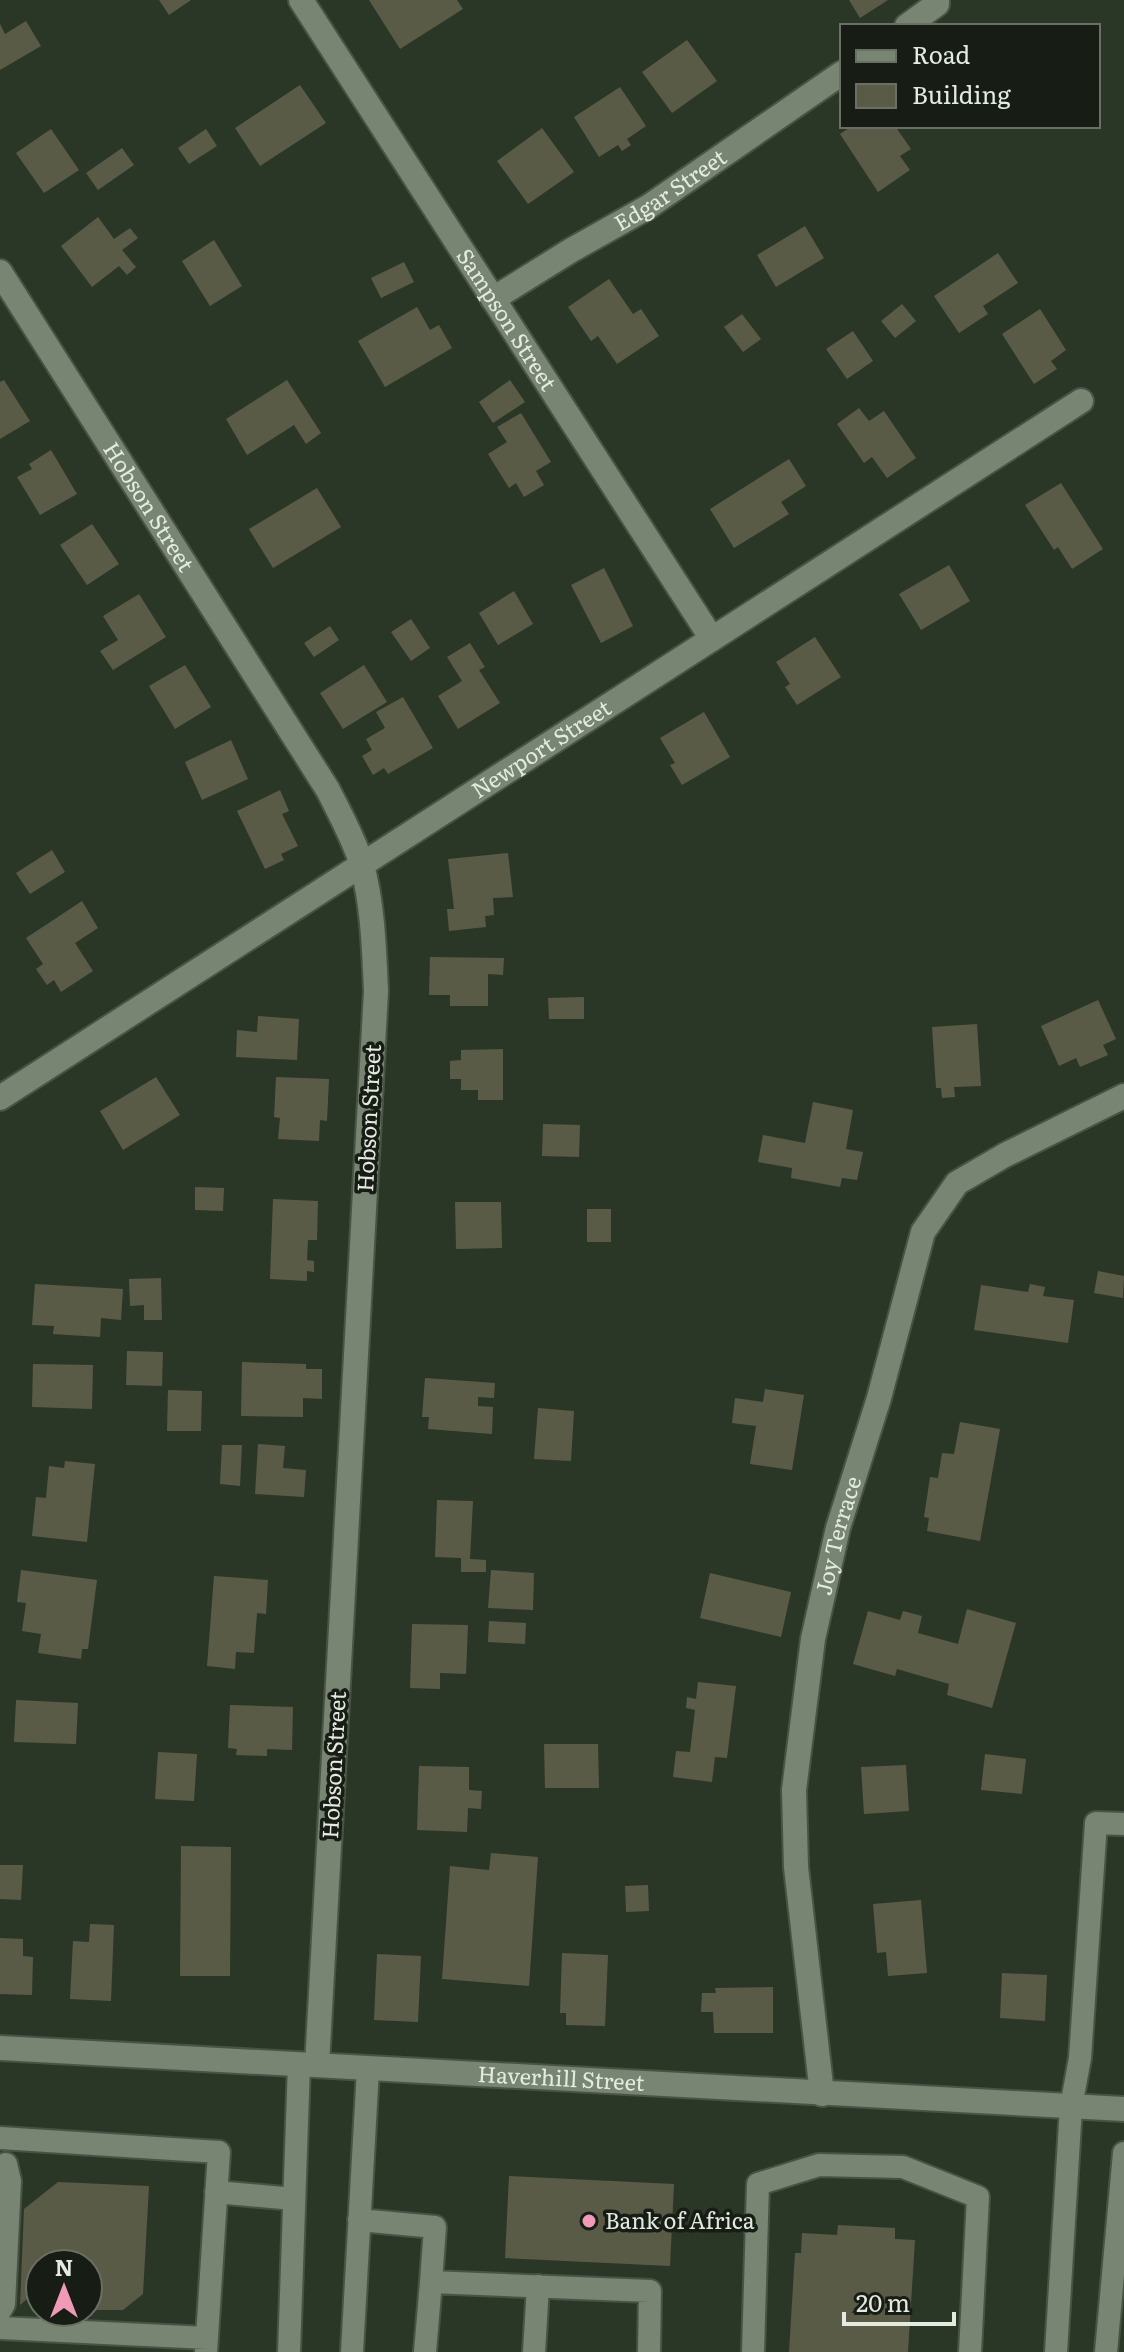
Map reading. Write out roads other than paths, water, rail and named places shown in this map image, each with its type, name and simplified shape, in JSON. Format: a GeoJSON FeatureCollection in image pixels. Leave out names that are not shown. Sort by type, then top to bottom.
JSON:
{"type":"FeatureCollection","features":[{"type":"Feature","properties":{"kind":"street","name":"Sampson Street"},"geometry":{"type":"LineString","coordinates":[[301,0],[712,639]]}},
{"type":"Feature","properties":{"kind":"street"},"geometry":{"type":"LineString","coordinates":[[910,24],[937,4],[937,0]]}},
{"type":"Feature","properties":{"kind":"street","name":"Edgar Street"},"geometry":{"type":"LineString","coordinates":[[493,299],[648,207],[840,74]]}},
{"type":"Feature","properties":{"kind":"street","name":"Hobson Street"},"geometry":{"type":"LineString","coordinates":[[0,272],[328,790],[362,865],[373,931],[376,991],[308,2065]]}},
{"type":"Feature","properties":{"kind":"street","name":"Newport Street"},"geometry":{"type":"LineString","coordinates":[[0,1098],[1081,401]]}},
{"type":"Feature","properties":{"kind":"street","name":"Joy Terrace"},"geometry":{"type":"LineString","coordinates":[[822,2094],[798,1883],[794,1790],[813,1639],[835,1542],[879,1398],[923,1232],[957,1183],[1005,1155],[1124,1096]]}},
{"type":"Feature","properties":{"kind":"street","name":"Haverhill Street"},"geometry":{"type":"LineString","coordinates":[[0,2048],[1124,2109]]}},
{"type":"Feature","properties":{"kind":"lane"},"geometry":{"type":"LineString","coordinates":[[1056,2352],[1071,2107],[1080,2058],[1096,1823],[1124,1824]]}},
{"type":"Feature","properties":{"kind":"lane"},"geometry":{"type":"LineString","coordinates":[[289,2352],[294,2199],[308,2065]]}},
{"type":"Feature","properties":{"kind":"lane"},"geometry":{"type":"LineString","coordinates":[[352,2352],[368,2069]]}},
{"type":"Feature","properties":{"kind":"lane"},"geometry":{"type":"LineString","coordinates":[[0,2138],[219,2152],[207,2345],[98,2342],[0,2328]]}},
{"type":"Feature","properties":{"kind":"lane"},"geometry":{"type":"LineString","coordinates":[[1106,2352],[1120,2237],[1124,2153]]}},
{"type":"Feature","properties":{"kind":"lane"},"geometry":{"type":"LineString","coordinates":[[0,2311],[4,2304],[10,2181],[6,2164]]}},
{"type":"Feature","properties":{"kind":"lane"},"geometry":{"type":"LineString","coordinates":[[753,2352],[758,2184],[819,2165],[903,2167],[978,2197],[970,2352]]}},
{"type":"Feature","properties":{"kind":"lane"},"geometry":{"type":"LineString","coordinates":[[216,2192],[294,2199]]}},
{"type":"Feature","properties":{"kind":"lane"},"geometry":{"type":"LineString","coordinates":[[359,2220],[435,2227],[425,2352]]}},
{"type":"Feature","properties":{"kind":"lane"},"geometry":{"type":"LineString","coordinates":[[431,2282],[650,2291],[649,2352]]}},
{"type":"Feature","properties":{"kind":"lane"},"geometry":{"type":"LineString","coordinates":[[534,2352],[538,2286]]}},
{"type":"Feature","properties":{"kind":"place","name":"Bank of Africa"},"geometry":{"type":"Point","coordinates":[589,2221]}}]}
